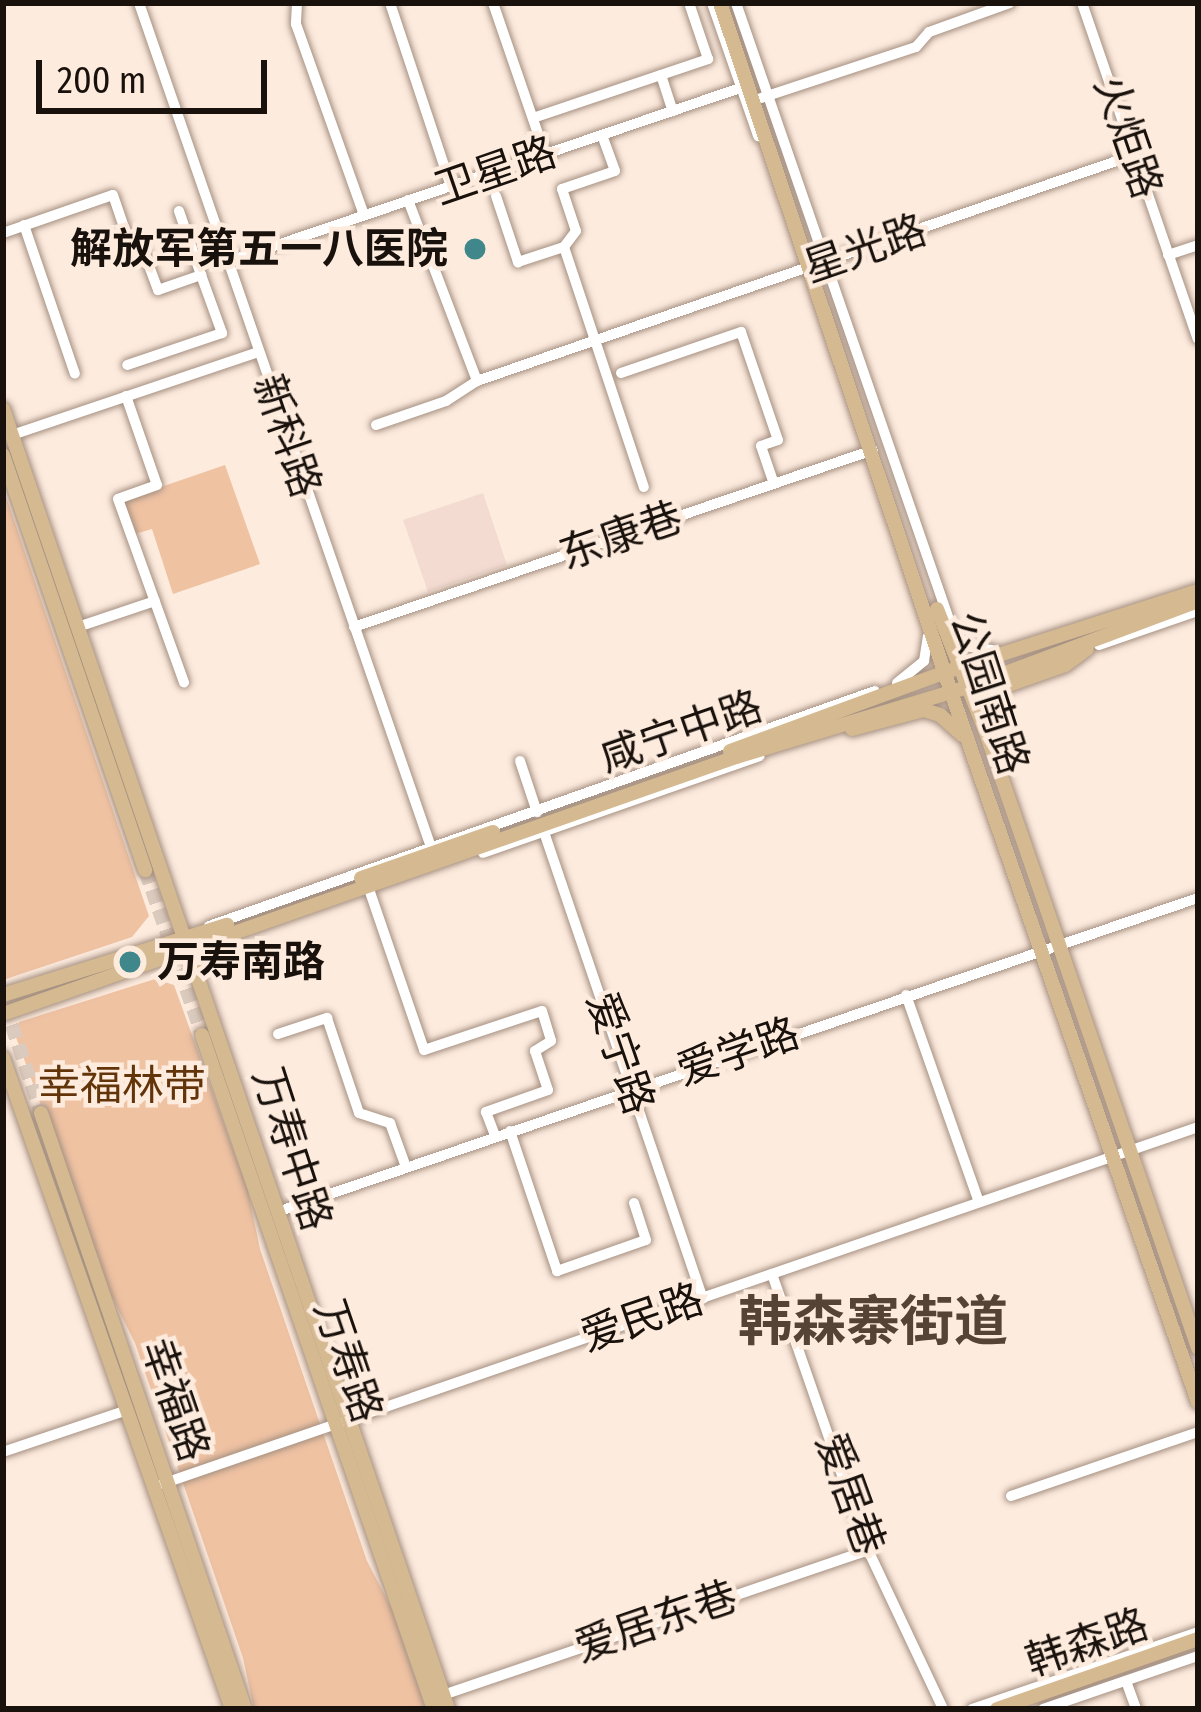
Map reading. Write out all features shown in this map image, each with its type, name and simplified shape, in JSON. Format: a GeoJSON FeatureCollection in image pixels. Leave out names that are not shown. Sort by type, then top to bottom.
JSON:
{"type":"FeatureCollection","features":[{"type":"Feature","properties":{"kind":"main road","name":"公园南路"},"geometry":{"type":"LineString","coordinates":[[724,3],[954,671],[968,686],[985,730],[1058,945],[1198,1402]]}},
{"type":"Feature","properties":{"kind":"main road"},"geometry":{"type":"LineString","coordinates":[[3,409],[191,939]]}},
{"type":"Feature","properties":{"kind":"main road"},"geometry":{"type":"LineString","coordinates":[[3,455],[145,870]]}},
{"type":"Feature","properties":{"kind":"main road"},"geometry":{"type":"LineString","coordinates":[[22,511],[67,595]]}},
{"type":"Feature","properties":{"kind":"main road","name":"咸宁中路"},"geometry":{"type":"LineString","coordinates":[[540,821],[905,684],[1198,587]]}},
{"type":"Feature","properties":{"kind":"main road","name":"咸宁中路"},"geometry":{"type":"LineString","coordinates":[[191,939],[736,757],[779,748],[950,688],[968,686],[1198,601]]}},
{"type":"Feature","properties":{"kind":"main road"},"geometry":{"type":"LineString","coordinates":[[985,730],[984,713],[997,689],[1066,665],[1096,646]]}},
{"type":"Feature","properties":{"kind":"main road","name":"公园南路"},"geometry":{"type":"LineString","coordinates":[[954,671],[950,688],[1040,948],[1198,1348]]}},
{"type":"Feature","properties":{"kind":"main road"},"geometry":{"type":"LineString","coordinates":[[829,731],[872,727],[929,711],[949,722],[972,750]]}},
{"type":"Feature","properties":{"kind":"main road"},"geometry":{"type":"LineString","coordinates":[[3,995],[191,939]]}},
{"type":"Feature","properties":{"kind":"main road"},"geometry":{"type":"LineString","coordinates":[[3,1014],[191,939]]}},
{"type":"Feature","properties":{"kind":"main road","name":"万寿中路"},"geometry":{"type":"LineString","coordinates":[[191,939],[318,1332],[342,1422],[446,1702]]}},
{"type":"Feature","properties":{"kind":"main road","name":"万寿路"},"geometry":{"type":"LineString","coordinates":[[202,1035],[326,1400],[342,1422],[434,1709]]}},
{"type":"Feature","properties":{"kind":"main road"},"geometry":{"type":"LineString","coordinates":[[3,1058],[127,1410],[161,1484],[232,1709]]}},
{"type":"Feature","properties":{"kind":"main road","name":"幸福路"},"geometry":{"type":"LineString","coordinates":[[41,1113],[161,1484],[245,1709]]}},
{"type":"Feature","properties":{"kind":"main road"},"geometry":{"type":"LineString","coordinates":[[318,1332],[326,1400]]}},
{"type":"Feature","properties":{"kind":"main road","name":"韩森路"},"geometry":{"type":"LineString","coordinates":[[997,1709],[1198,1644]]}},
{"type":"Feature","properties":{"kind":"main road","name":"韩森路"},"geometry":{"type":"LineString","coordinates":[[1021,1709],[1198,1644]]}},
{"type":"Feature","properties":{"kind":"street","name":"新科路"},"geometry":{"type":"LineString","coordinates":[[139,3],[434,857]]}},
{"type":"Feature","properties":{"kind":"street"},"geometry":{"type":"LineString","coordinates":[[297,3],[296,24],[364,215]]}},
{"type":"Feature","properties":{"kind":"street"},"geometry":{"type":"LineString","coordinates":[[389,3],[451,186]]}},
{"type":"Feature","properties":{"kind":"street"},"geometry":{"type":"LineString","coordinates":[[494,3],[545,154]]}},
{"type":"Feature","properties":{"kind":"street"},"geometry":{"type":"LineString","coordinates":[[533,118],[709,58],[689,3]]}},
{"type":"Feature","properties":{"kind":"street","name":"卫星路"},"geometry":{"type":"LineString","coordinates":[[227,262],[673,111],[916,46],[929,32],[1010,3]]}},
{"type":"Feature","properties":{"kind":"street","name":"火炬路"},"geometry":{"type":"LineString","coordinates":[[1082,3],[1198,339]]}},
{"type":"Feature","properties":{"kind":"street"},"geometry":{"type":"LineString","coordinates":[[661,75],[673,111]]}},
{"type":"Feature","properties":{"kind":"street"},"geometry":{"type":"LineString","coordinates":[[496,196],[518,262],[564,247],[576,231],[562,189],[615,171],[602,135]]}},
{"type":"Feature","properties":{"kind":"street","name":"星光路"},"geometry":{"type":"LineString","coordinates":[[376,425],[446,401],[478,381],[1134,155]]}},
{"type":"Feature","properties":{"kind":"street"},"geometry":{"type":"LineString","coordinates":[[3,233],[113,194],[130,245],[142,247],[158,290],[201,275]]}},
{"type":"Feature","properties":{"kind":"street"},"geometry":{"type":"LineString","coordinates":[[408,200],[478,381]]}},
{"type":"Feature","properties":{"kind":"street"},"geometry":{"type":"LineString","coordinates":[[127,365],[222,333],[179,212]]}},
{"type":"Feature","properties":{"kind":"street"},"geometry":{"type":"LineString","coordinates":[[24,225],[76,374]]}},
{"type":"Feature","properties":{"kind":"street"},"geometry":{"type":"LineString","coordinates":[[1168,255],[1198,245]]}},
{"type":"Feature","properties":{"kind":"street"},"geometry":{"type":"LineString","coordinates":[[564,247],[644,488]]}},
{"type":"Feature","properties":{"kind":"street"},"geometry":{"type":"LineString","coordinates":[[621,373],[741,332],[778,440],[761,446],[774,484]]}},
{"type":"Feature","properties":{"kind":"street"},"geometry":{"type":"LineString","coordinates":[[12,435],[258,352]]}},
{"type":"Feature","properties":{"kind":"street"},"geometry":{"type":"LineString","coordinates":[[127,396],[158,485],[118,499],[184,682]]}},
{"type":"Feature","properties":{"kind":"street"},"geometry":{"type":"LineString","coordinates":[[877,449],[955,636],[980,651],[1030,646]]}},
{"type":"Feature","properties":{"kind":"street"},"geometry":{"type":"LineString","coordinates":[[877,449],[928,638],[924,661],[905,684]]}},
{"type":"Feature","properties":{"kind":"street","name":"东康巷"},"geometry":{"type":"LineString","coordinates":[[354,627],[877,449]]}},
{"type":"Feature","properties":{"kind":"street"},"geometry":{"type":"LineString","coordinates":[[79,627],[154,601]]}},
{"type":"Feature","properties":{"kind":"street"},"geometry":{"type":"LineString","coordinates":[[1067,651],[1096,646],[1198,611]]}},
{"type":"Feature","properties":{"kind":"street","name":"爱宁路"},"geometry":{"type":"LineString","coordinates":[[520,760],[703,1298]]}},
{"type":"Feature","properties":{"kind":"street"},"geometry":{"type":"LineString","coordinates":[[191,939],[370,892],[434,857]]}},
{"type":"Feature","properties":{"kind":"street"},"geometry":{"type":"LineString","coordinates":[[370,892],[424,1050],[542,1011],[551,1041],[535,1051],[548,1090],[486,1112],[495,1136]]}},
{"type":"Feature","properties":{"kind":"street","name":"爱学路"},"geometry":{"type":"LineString","coordinates":[[280,1211],[1040,948],[1198,898]]}},
{"type":"Feature","properties":{"kind":"street"},"geometry":{"type":"LineString","coordinates":[[906,995],[979,1202]]}},
{"type":"Feature","properties":{"kind":"street"},"geometry":{"type":"LineString","coordinates":[[278,1034],[326,1018],[359,1113],[390,1123],[406,1167]]}},
{"type":"Feature","properties":{"kind":"street","name":"爱民路"},"geometry":{"type":"LineString","coordinates":[[161,1484],[1198,1127]]}},
{"type":"Feature","properties":{"kind":"street"},"geometry":{"type":"LineString","coordinates":[[510,1131],[557,1271],[646,1240],[634,1203]]}},
{"type":"Feature","properties":{"kind":"street","name":"爱居巷"},"geometry":{"type":"LineString","coordinates":[[772,1274],[868,1550],[943,1709]]}},
{"type":"Feature","properties":{"kind":"street"},"geometry":{"type":"LineString","coordinates":[[3,1452],[127,1410]]}},
{"type":"Feature","properties":{"kind":"street"},"geometry":{"type":"LineString","coordinates":[[1011,1496],[1198,1432]]}},
{"type":"Feature","properties":{"kind":"street","name":"爱居东巷"},"geometry":{"type":"LineString","coordinates":[[446,1702],[868,1550]]}},
{"type":"Feature","properties":{"kind":"street"},"geometry":{"type":"LineString","coordinates":[[1043,1709],[1126,1681],[1198,1644]]}},
{"type":"Feature","properties":{"kind":"street"},"geometry":{"type":"LineString","coordinates":[[972,1709],[1198,1644]]}},
{"type":"Feature","properties":{"kind":"street"},"geometry":{"type":"LineString","coordinates":[[1126,1681],[1136,1709]]}},
{"type":"Feature","properties":{"kind":"shaded area"},"geometry":{"type":"Polygon","coordinates":[[[483,493],[507,565],[428,592],[403,520],[483,493]]]}},
{"type":"Feature","properties":{"kind":"green space"},"geometry":{"type":"Polygon","coordinates":[[[225,465],[260,564],[173,594],[152,529],[135,534],[123,500],[225,465]]]}},
{"type":"Feature","properties":{"kind":"green space","name":"幸福林带"},"geometry":{"type":"Polygon","coordinates":[[[3,488],[149,916],[132,937],[3,980],[3,488]]]}},
{"type":"Feature","properties":{"kind":"green space","name":"幸福林带"},"geometry":{"type":"Polygon","coordinates":[[[155,979],[174,985],[248,1191],[260,1249],[367,1561],[391,1607],[426,1709],[254,1709],[243,1658],[135,1343],[111,1295],[14,1032],[19,1022],[155,979]]]}},
{"type":"Feature","properties":{"kind":"tunnel"},"geometry":{"type":"LineString","coordinates":[[145,870],[202,1035]]}},
{"type":"Feature","properties":{"kind":"tunnel"},"geometry":{"type":"LineString","coordinates":[[5,1005],[41,1113]]}},
{"type":"Feature","properties":{"kind":"place","name":"解放军第五一八医院"},"geometry":{"type":"Point","coordinates":[475,249]}},
{"type":"Feature","properties":{"kind":"place","name":"万寿南路"},"geometry":{"type":"Point","coordinates":[130,962]}},
{"type":"Feature","properties":{"kind":"district","name":"韩森寨街道"},"geometry":{"type":"Point","coordinates":[873,1322]}}]}
